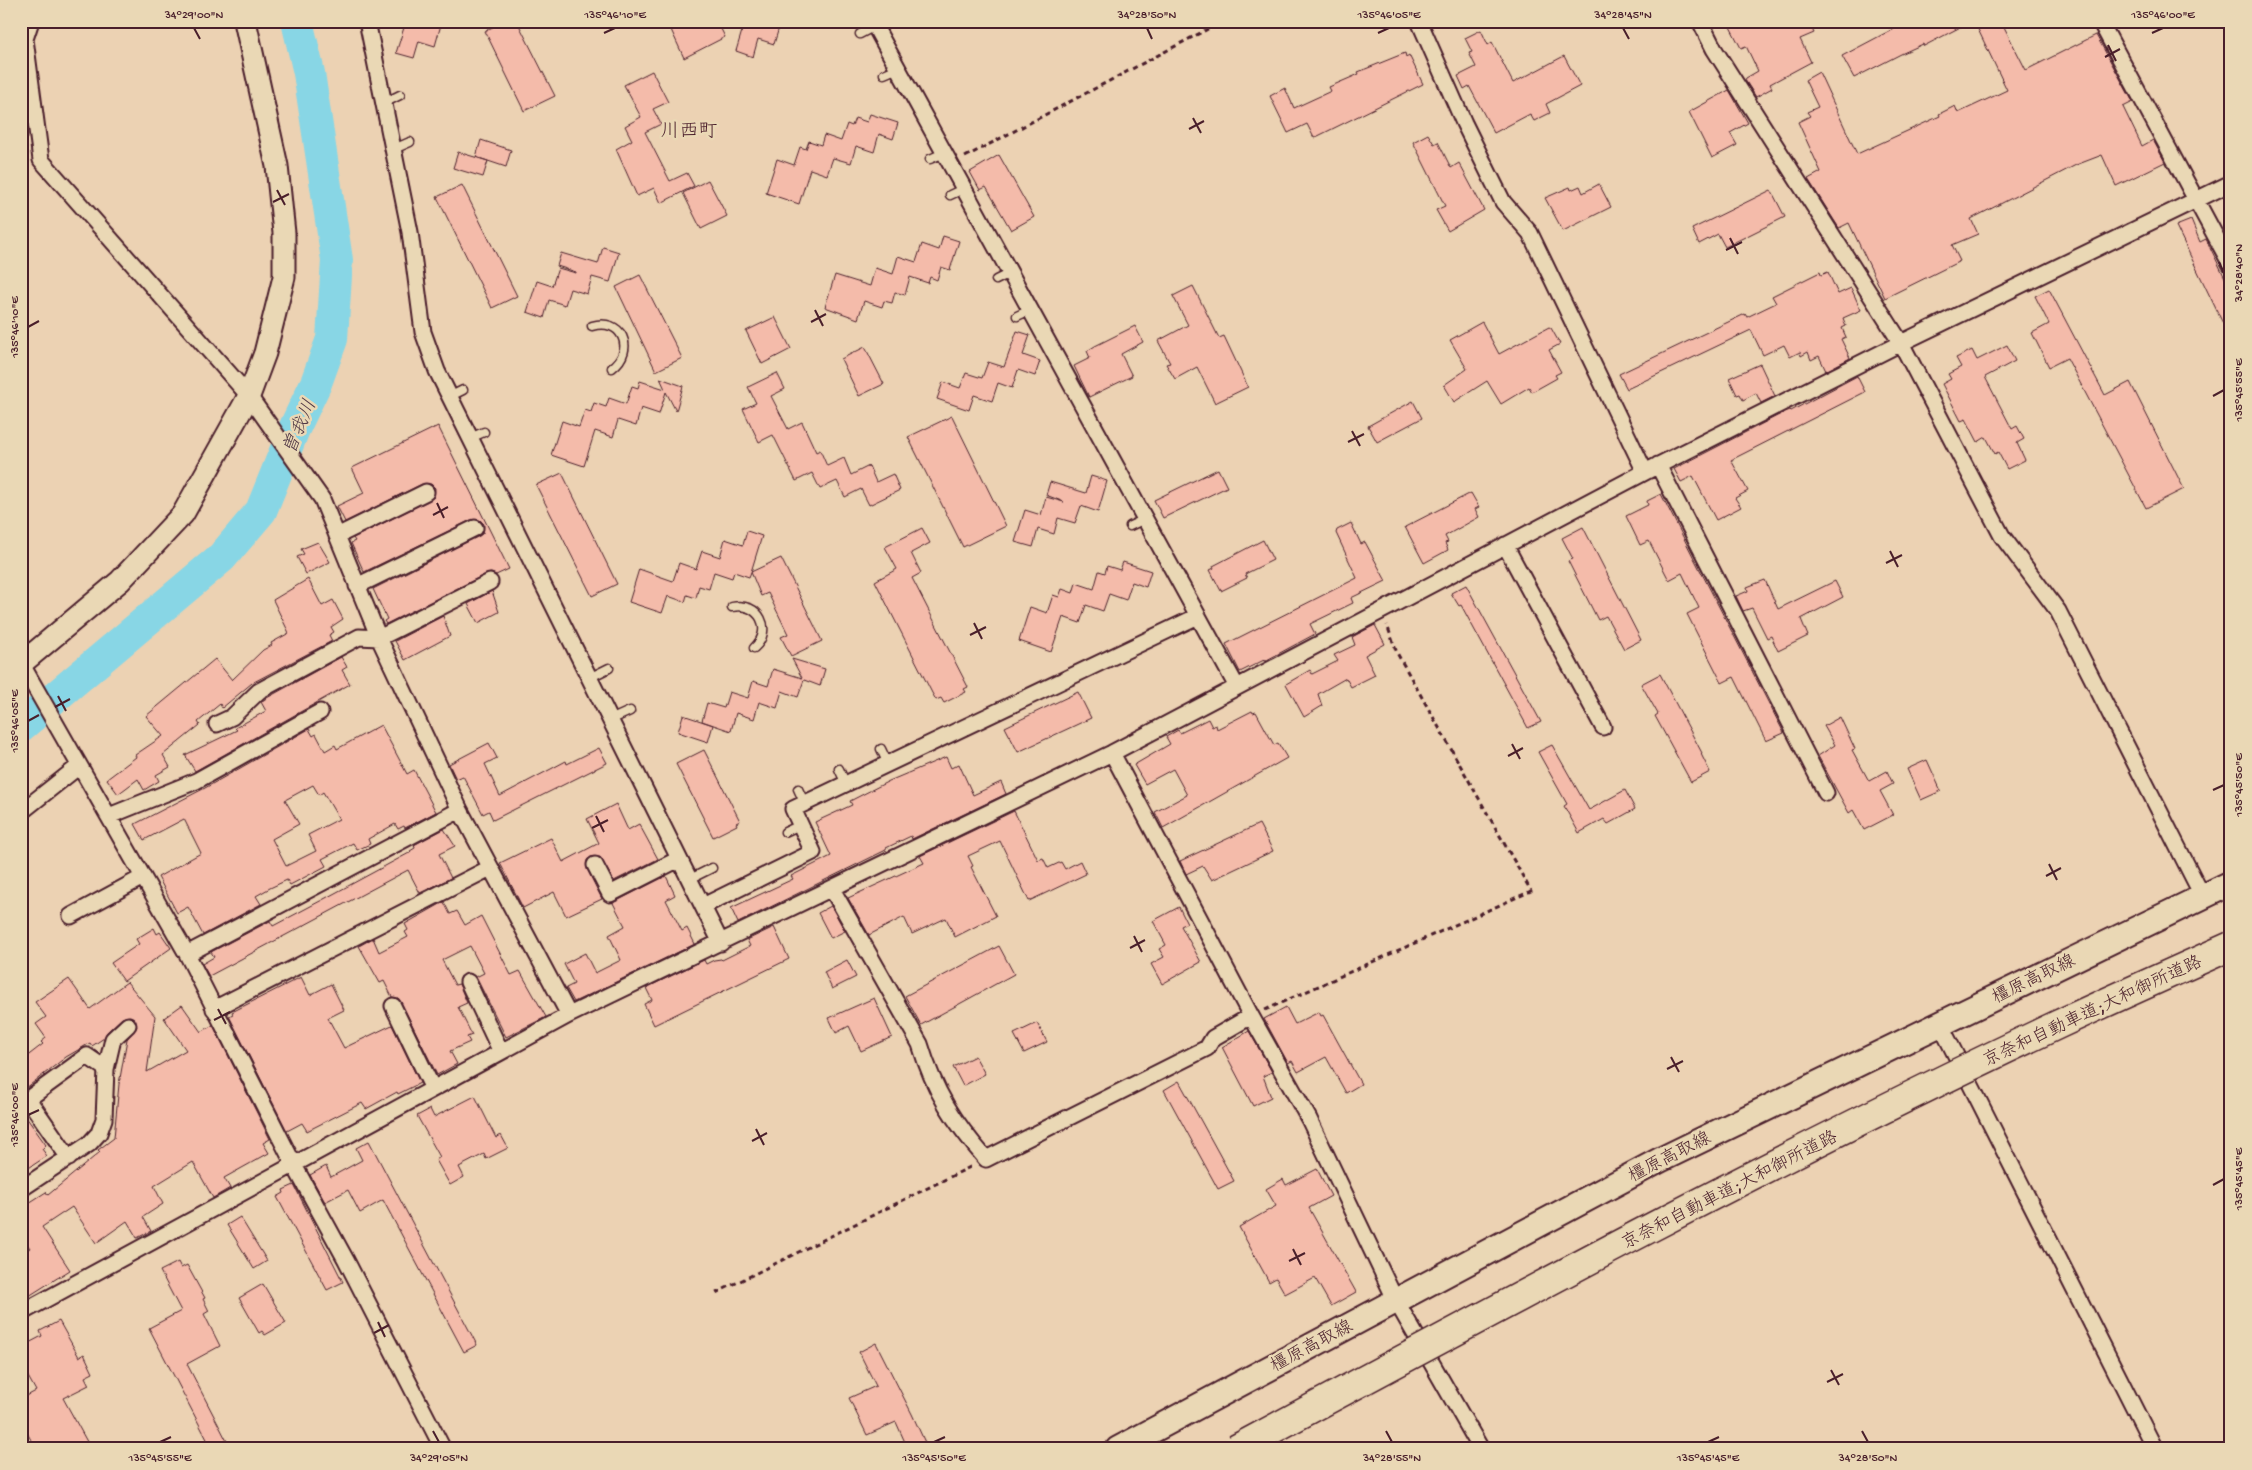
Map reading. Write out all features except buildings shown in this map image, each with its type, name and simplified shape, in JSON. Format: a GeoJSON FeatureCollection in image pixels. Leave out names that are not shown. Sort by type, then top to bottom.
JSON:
{"type":"FeatureCollection","features":[{"type":"Feature","properties":{"kind":"highway","name":"京奈和自動車道;大和御所道路"},"geometry":{"type":"LineString","coordinates":[[1236,1449],[1447,1335],[1798,1153],[2056,1026],[2231,946]]}},
{"type":"Feature","properties":{"kind":"main road","name":"橿原高取線"},"geometry":{"type":"LineString","coordinates":[[1118,1449],[1660,1160],[2231,883]]}},
{"type":"Feature","properties":{"kind":"street"},"geometry":{"type":"LineString","coordinates":[[31,21],[23,39],[42,160],[254,402],[317,493],[337,536],[378,638],[460,810],[569,1015]]}},
{"type":"Feature","properties":{"kind":"street"},"geometry":{"type":"LineString","coordinates":[[245,21],[277,166],[284,233],[284,277],[254,402],[183,514],[120,581],[23,666],[187,954],[294,1166],[346,1260],[443,1449]]}},
{"type":"Feature","properties":{"kind":"street"},"geometry":{"type":"LineString","coordinates":[[367,21],[410,232],[423,332],[437,371],[456,393],[477,435],[589,678],[721,943]]}},
{"type":"Feature","properties":{"kind":"street"},"geometry":{"type":"LineString","coordinates":[[1419,21],[1464,123],[1503,202],[1530,233],[1652,468],[1826,794]]}},
{"type":"Feature","properties":{"kind":"street"},"geometry":{"type":"LineString","coordinates":[[1700,21],[1714,49],[1902,343],[2002,536],[2058,611],[2203,896]]}},
{"type":"Feature","properties":{"kind":"street"},"geometry":{"type":"LineString","coordinates":[[2100,21],[2231,265]]}},
{"type":"Feature","properties":{"kind":"street"},"geometry":{"type":"LineString","coordinates":[[874,24],[891,71],[941,159],[957,192],[1010,273],[1024,313],[1145,519],[1237,687]]}},
{"type":"Feature","properties":{"kind":"street"},"geometry":{"type":"LineString","coordinates":[[21,1313],[569,1015],[1112,753],[1652,468],[1902,343],[2231,183]]}},
{"type":"Feature","properties":{"kind":"street"},"geometry":{"type":"LineString","coordinates":[[337,536],[426,492]]}},
{"type":"Feature","properties":{"kind":"street"},"geometry":{"type":"LineString","coordinates":[[357,586],[474,528]]}},
{"type":"Feature","properties":{"kind":"street"},"geometry":{"type":"LineString","coordinates":[[1505,545],[1603,727]]}},
{"type":"Feature","properties":{"kind":"street"},"geometry":{"type":"LineString","coordinates":[[217,724],[232,718],[259,691],[359,637],[378,638],[490,582]]}},
{"type":"Feature","properties":{"kind":"street"},"geometry":{"type":"LineString","coordinates":[[703,906],[813,852],[794,809],[1198,616]]}},
{"type":"Feature","properties":{"kind":"street"},"geometry":{"type":"LineString","coordinates":[[109,816],[196,781],[320,712]]}},
{"type":"Feature","properties":{"kind":"street"},"geometry":{"type":"LineString","coordinates":[[1112,753],[1252,1016],[1309,1118],[1395,1300],[1481,1449]]}},
{"type":"Feature","properties":{"kind":"street"},"geometry":{"type":"LineString","coordinates":[[21,812],[77,762]]}},
{"type":"Feature","properties":{"kind":"street"},"geometry":{"type":"LineString","coordinates":[[187,954],[460,810]]}},
{"type":"Feature","properties":{"kind":"street"},"geometry":{"type":"LineString","coordinates":[[595,865],[610,894],[680,859]]}},
{"type":"Feature","properties":{"kind":"street"},"geometry":{"type":"LineString","coordinates":[[214,1009],[490,868]]}},
{"type":"Feature","properties":{"kind":"street"},"geometry":{"type":"LineString","coordinates":[[70,916],[143,877]]}},
{"type":"Feature","properties":{"kind":"street"},"geometry":{"type":"LineString","coordinates":[[832,889],[920,1044],[929,1072],[942,1101],[960,1128],[986,1159],[1208,1048],[1213,1038],[1252,1016]]}},
{"type":"Feature","properties":{"kind":"street"},"geometry":{"type":"LineString","coordinates":[[468,982],[501,1052]]}},
{"type":"Feature","properties":{"kind":"street"},"geometry":{"type":"LineString","coordinates":[[393,1006],[433,1089]]}},
{"type":"Feature","properties":{"kind":"street"},"geometry":{"type":"LineString","coordinates":[[1940,1024],[2155,1449]]}},
{"type":"Feature","properties":{"kind":"street"},"geometry":{"type":"LineString","coordinates":[[21,1190],[89,1144],[99,1133],[104,1119],[106,1069],[113,1039],[128,1025]]}},
{"type":"Feature","properties":{"kind":"street"},"geometry":{"type":"LineString","coordinates":[[69,1158],[28,1099],[87,1056],[106,1069]]}},
{"type":"Feature","properties":{"kind":"lane"},"geometry":{"type":"LineString","coordinates":[[860,34],[874,24]]}},
{"type":"Feature","properties":{"kind":"lane"},"geometry":{"type":"LineString","coordinates":[[384,103],[400,95]]}},
{"type":"Feature","properties":{"kind":"lane"},"geometry":{"type":"LineString","coordinates":[[394,149],[410,142]]}},
{"type":"Feature","properties":{"kind":"lane"},"geometry":{"type":"LineString","coordinates":[[996,280],[1010,273]]}},
{"type":"Feature","properties":{"kind":"lane"},"geometry":{"type":"LineString","coordinates":[[592,326],[606,324],[618,330],[622,336],[625,343],[622,358],[612,368]]}},
{"type":"Feature","properties":{"kind":"lane"},"geometry":{"type":"LineString","coordinates":[[1130,526],[1145,519]]}},
{"type":"Feature","properties":{"kind":"lane"},"geometry":{"type":"LineString","coordinates":[[732,607],[746,606],[752,608],[761,618],[764,631],[759,644],[754,648]]}},
{"type":"Feature","properties":{"kind":"lane"},"geometry":{"type":"LineString","coordinates":[[589,678],[610,668]]}},
{"type":"Feature","properties":{"kind":"lane"},"geometry":{"type":"LineString","coordinates":[[610,720],[630,711]]}},
{"type":"Feature","properties":{"kind":"lane"},"geometry":{"type":"LineString","coordinates":[[881,748],[888,764]]}},
{"type":"Feature","properties":{"kind":"lane"},"geometry":{"type":"LineString","coordinates":[[839,769],[846,784]]}},
{"type":"Feature","properties":{"kind":"lane"},"geometry":{"type":"LineString","coordinates":[[798,789],[805,804]]}},
{"type":"Feature","properties":{"kind":"lane"},"geometry":{"type":"LineString","coordinates":[[785,832],[800,825]]}},
{"type":"Feature","properties":{"kind":"lane"},"geometry":{"type":"LineString","coordinates":[[690,879],[712,868]]}},
{"type":"Feature","properties":{"kind":"path"},"geometry":{"type":"LineString","coordinates":[[941,159],[1223,21]]}},
{"type":"Feature","properties":{"kind":"path"},"geometry":{"type":"LineString","coordinates":[[1252,1016],[1531,890],[1397,653],[1382,610]]}},
{"type":"Feature","properties":{"kind":"path"},"geometry":{"type":"LineString","coordinates":[[716,1292],[986,1159]]}},
{"type":"Feature","properties":{"kind":"waterway","name":"曽我川"},"geometry":{"type":"LineString","coordinates":[[21,726],[222,557],[261,511],[294,429],[316,383],[332,339],[337,260],[309,73],[297,21]]}},
{"type":"Feature","properties":{"kind":"district","name":"川西町"},"geometry":{"type":"Point","coordinates":[689,129]}}]}
